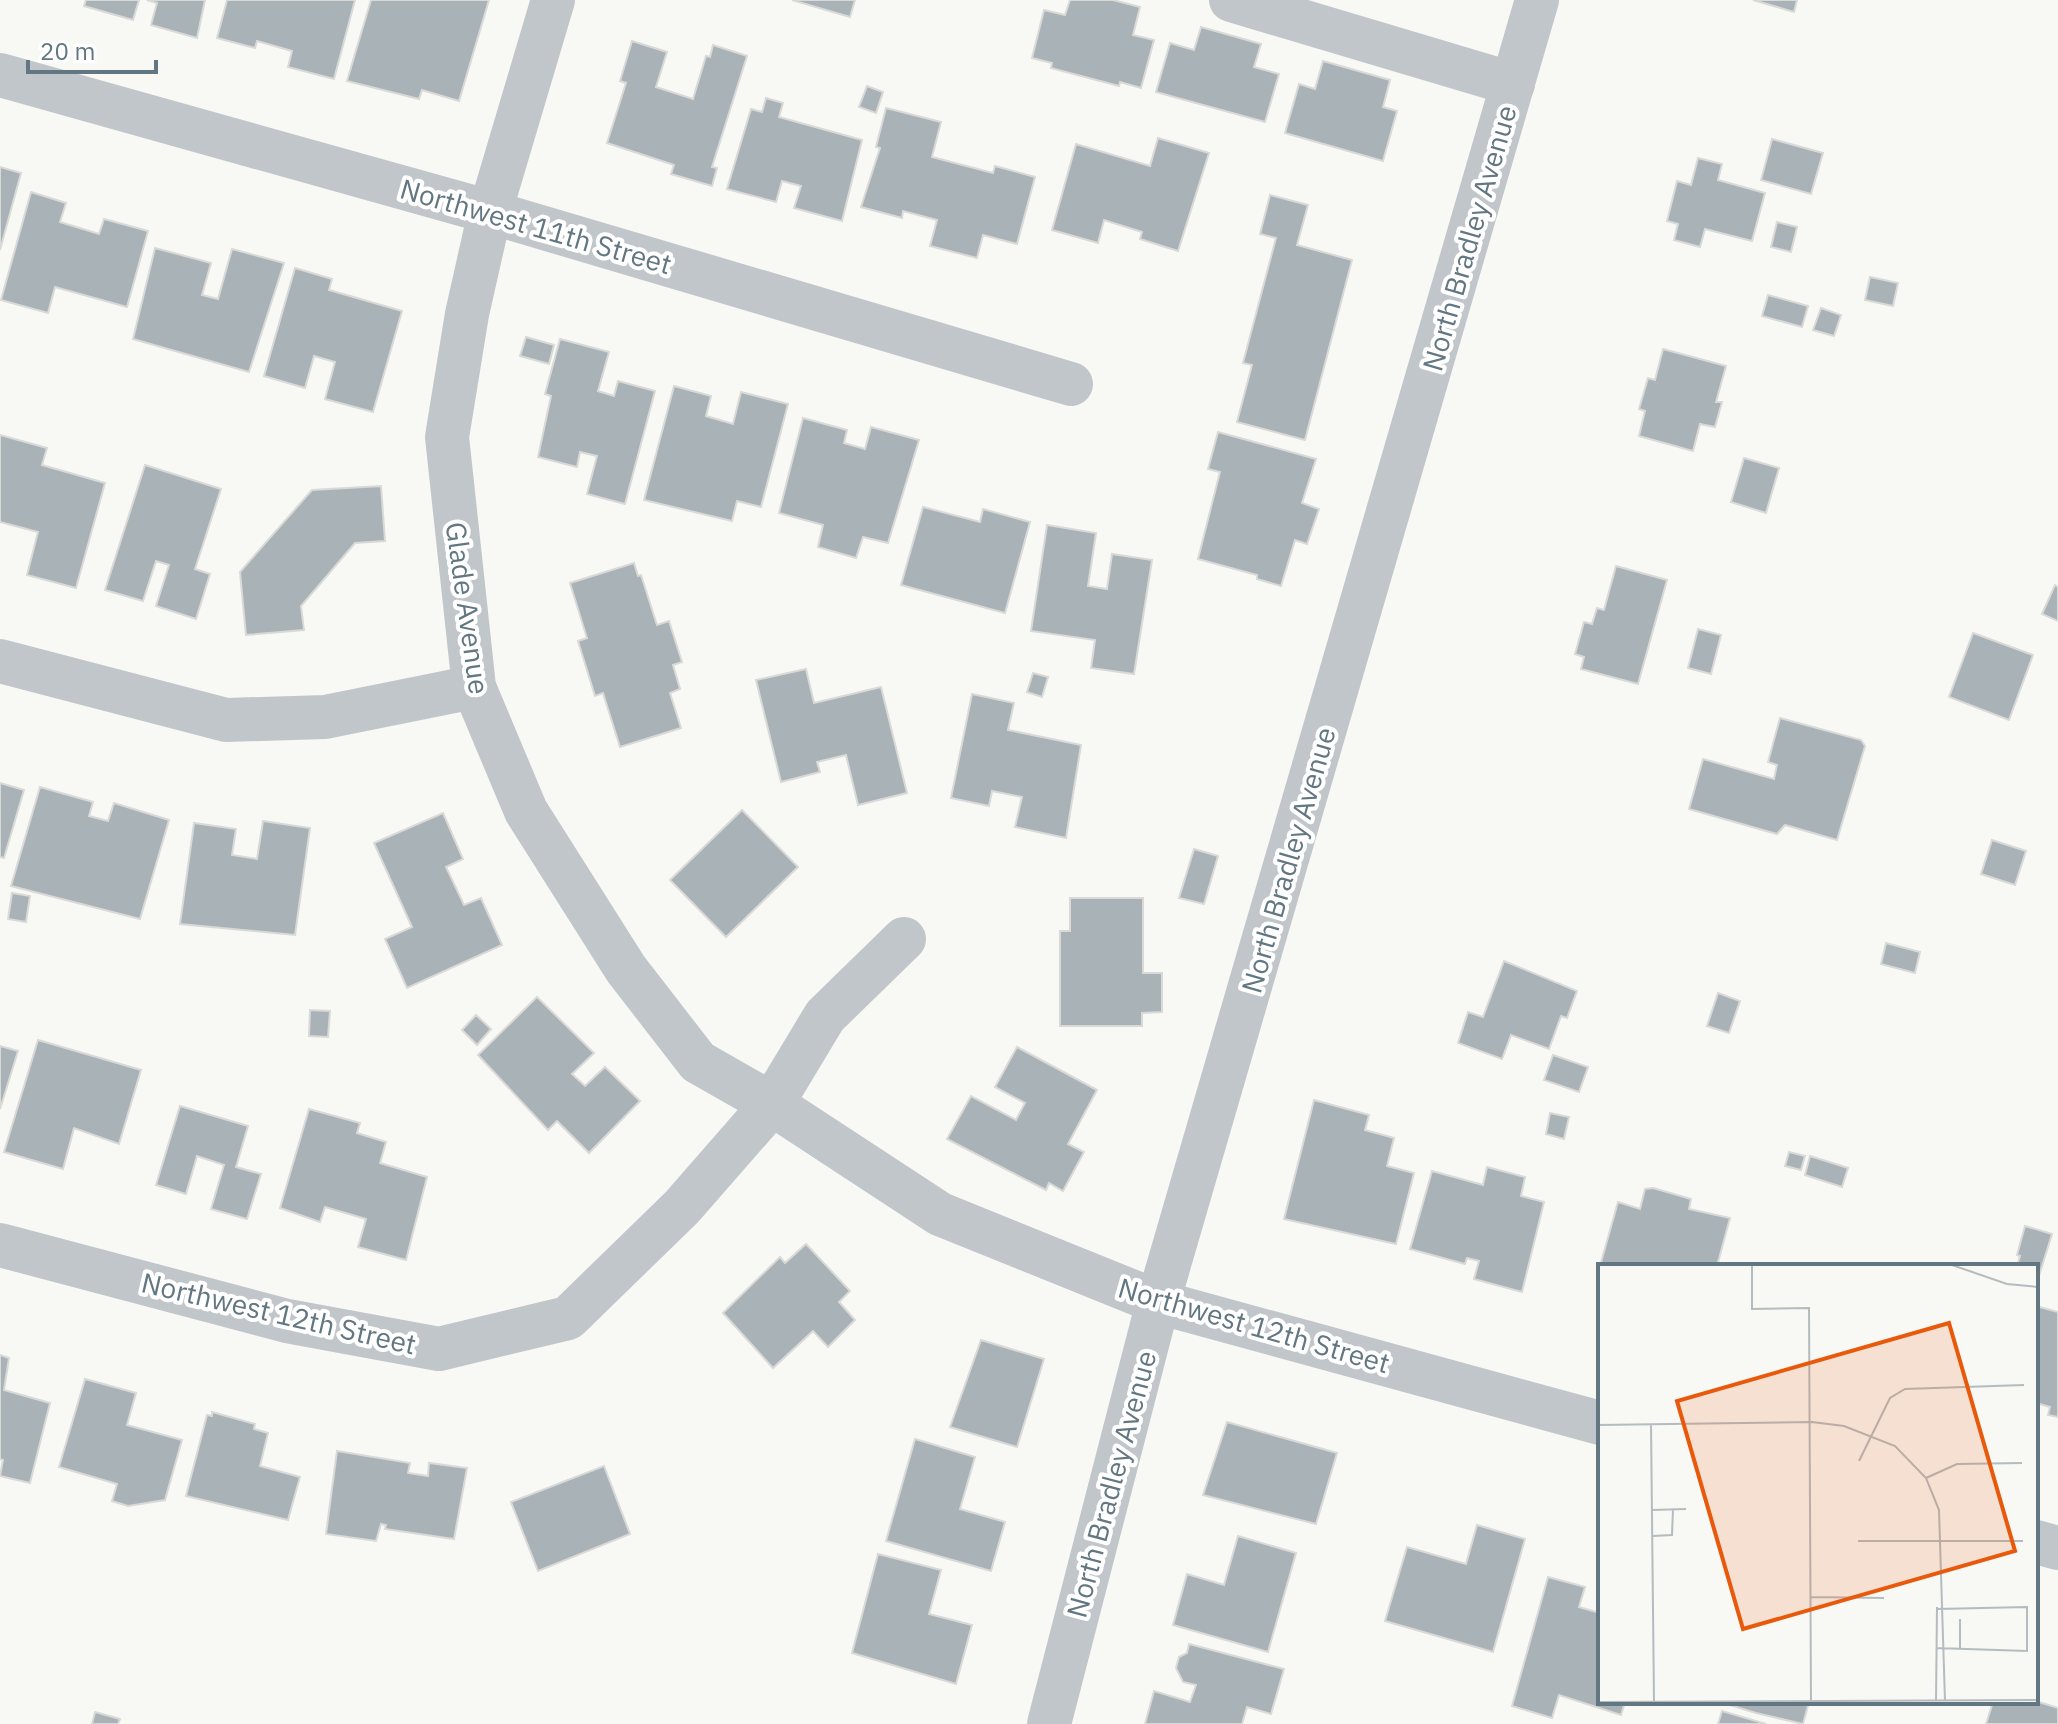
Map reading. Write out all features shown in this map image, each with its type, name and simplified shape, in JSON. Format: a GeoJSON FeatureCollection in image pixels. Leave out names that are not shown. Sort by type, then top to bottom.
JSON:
{"type":"FeatureCollection","features":[{"type":"Feature","properties":{"kind":"street","name":"Glade Avenue"},"geometry":{"type":"LineString","coordinates":[[553,0],[490,212],[467,314],[447,437],[474,687],[526,811],[626,969],[698,1062],[772,1104]]}},
{"type":"Feature","properties":{"kind":"street"},"geometry":{"type":"LineString","coordinates":[[1231,0],[1513,84]]}},
{"type":"Feature","properties":{"kind":"street","name":"North Bradley Avenue"},"geometry":{"type":"LineString","coordinates":[[1049,1724],[1158,1302],[1537,0]]}},
{"type":"Feature","properties":{"kind":"street","name":"Northwest 11th Street"},"geometry":{"type":"LineString","coordinates":[[0,75],[490,212],[1071,384]]}},
{"type":"Feature","properties":{"kind":"street"},"geometry":{"type":"LineString","coordinates":[[0,661],[226,720],[325,717],[474,687]]}},
{"type":"Feature","properties":{"kind":"street"},"geometry":{"type":"LineString","coordinates":[[772,1104],[825,1016],[904,939]]}},
{"type":"Feature","properties":{"kind":"street","name":"Northwest 12th Street"},"geometry":{"type":"LineString","coordinates":[[0,1245],[287,1321],[439,1349],[568,1318],[682,1207],[772,1104],[940,1214],[1158,1302],[1598,1422]]}},
{"type":"Feature","properties":{"kind":"street"},"geometry":{"type":"LineString","coordinates":[[2038,1543],[2058,1548]]}},
{"type":"Feature","properties":{"kind":"building"},"geometry":{"type":"Polygon","coordinates":[[[86,0],[139,0],[133,20],[84,6],[86,0]]]}},
{"type":"Feature","properties":{"kind":"building"},"geometry":{"type":"Polygon","coordinates":[[[147,0],[205,0],[197,38],[151,25],[157,3],[147,0]]]}},
{"type":"Feature","properties":{"kind":"building"},"geometry":{"type":"Polygon","coordinates":[[[227,0],[355,0],[334,79],[288,67],[292,51],[257,41],[255,48],[217,38],[227,0]]]}},
{"type":"Feature","properties":{"kind":"building"},"geometry":{"type":"Polygon","coordinates":[[[371,0],[489,0],[459,101],[422,90],[419,99],[347,81],[371,0]]]}},
{"type":"Feature","properties":{"kind":"building"},"geometry":{"type":"Polygon","coordinates":[[[792,0],[855,0],[850,17],[792,0]]]}},
{"type":"Feature","properties":{"kind":"building"},"geometry":{"type":"Polygon","coordinates":[[[1070,0],[1113,0],[1140,7],[1133,35],[1154,40],[1141,88],[1120,82],[1119,86],[1051,68],[1052,63],[1032,58],[1044,10],[1065,15],[1070,0]]]}},
{"type":"Feature","properties":{"kind":"building"},"geometry":{"type":"Polygon","coordinates":[[[1753,0],[1797,0],[1794,12],[1753,0]]]}},
{"type":"Feature","properties":{"kind":"building"},"geometry":{"type":"Polygon","coordinates":[[[1201,27],[1261,44],[1254,67],[1279,74],[1265,122],[1156,92],[1170,43],[1194,50],[1201,27]]]}},
{"type":"Feature","properties":{"kind":"building"},"geometry":{"type":"Polygon","coordinates":[[[632,41],[667,52],[656,87],[693,99],[706,56],[710,57],[713,45],[747,56],[712,167],[717,168],[712,186],[671,174],[674,165],[607,143],[626,83],[620,81],[632,41]]]}},
{"type":"Feature","properties":{"kind":"building"},"geometry":{"type":"Polygon","coordinates":[[[1323,61],[1390,80],[1383,107],[1397,111],[1383,161],[1285,133],[1299,84],[1315,89],[1323,61]]]}},
{"type":"Feature","properties":{"kind":"building"},"geometry":{"type":"Polygon","coordinates":[[[867,86],[883,92],[876,113],[859,107],[867,86]]]}},
{"type":"Feature","properties":{"kind":"building"},"geometry":{"type":"Polygon","coordinates":[[[766,98],[783,103],[779,117],[862,140],[842,221],[794,208],[801,186],[782,181],[776,202],[727,189],[751,109],[762,112],[766,98]]]}},
{"type":"Feature","properties":{"kind":"building"},"geometry":{"type":"Polygon","coordinates":[[[886,108],[941,122],[932,157],[993,173],[995,166],[1035,177],[1017,244],[983,235],[977,258],[930,246],[937,220],[903,211],[902,218],[861,207],[880,148],[876,147],[886,108]]]}},
{"type":"Feature","properties":{"kind":"building"},"geometry":{"type":"Polygon","coordinates":[[[1158,138],[1209,153],[1178,251],[1140,239],[1142,232],[1104,220],[1098,243],[1052,230],[1076,144],[1150,166],[1158,138]]]}},
{"type":"Feature","properties":{"kind":"building"},"geometry":{"type":"Polygon","coordinates":[[[1772,139],[1823,153],[1811,194],[1761,180],[1772,139]]]}},
{"type":"Feature","properties":{"kind":"building"},"geometry":{"type":"Polygon","coordinates":[[[1698,158],[1722,164],[1718,180],[1765,193],[1752,241],[1705,229],[1700,247],[1674,240],[1678,224],[1667,221],[1677,181],[1691,185],[1698,158]]]}},
{"type":"Feature","properties":{"kind":"building"},"geometry":{"type":"Polygon","coordinates":[[[0,167],[21,173],[0,250],[0,167]]]}},
{"type":"Feature","properties":{"kind":"building"},"geometry":{"type":"Polygon","coordinates":[[[31,192],[66,203],[60,222],[99,234],[104,219],[148,231],[127,307],[55,287],[48,313],[1,300],[31,192]]]}},
{"type":"Feature","properties":{"kind":"building"},"geometry":{"type":"Polygon","coordinates":[[[1270,195],[1308,205],[1297,245],[1352,260],[1305,440],[1237,422],[1252,365],[1243,363],[1276,238],[1260,234],[1270,195]]]}},
{"type":"Feature","properties":{"kind":"building"},"geometry":{"type":"Polygon","coordinates":[[[1777,222],[1797,227],[1791,252],[1771,247],[1777,222]]]}},
{"type":"Feature","properties":{"kind":"building"},"geometry":{"type":"Polygon","coordinates":[[[155,248],[211,263],[202,295],[218,299],[232,249],[284,263],[249,372],[133,339],[155,248]]]}},
{"type":"Feature","properties":{"kind":"building"},"geometry":{"type":"Polygon","coordinates":[[[295,268],[332,279],[329,290],[402,311],[373,412],[325,399],[335,362],[314,356],[305,388],[264,376],[295,268]]]}},
{"type":"Feature","properties":{"kind":"building"},"geometry":{"type":"Polygon","coordinates":[[[1870,277],[1898,283],[1893,306],[1865,300],[1870,277]]]}},
{"type":"Feature","properties":{"kind":"building"},"geometry":{"type":"Polygon","coordinates":[[[1768,295],[1808,306],[1802,327],[1762,316],[1768,295]]]}},
{"type":"Feature","properties":{"kind":"building"},"geometry":{"type":"Polygon","coordinates":[[[1821,308],[1841,315],[1834,336],[1813,330],[1821,308]]]}},
{"type":"Feature","properties":{"kind":"building"},"geometry":{"type":"Polygon","coordinates":[[[526,337],[554,345],[549,364],[520,356],[526,337]]]}},
{"type":"Feature","properties":{"kind":"building"},"geometry":{"type":"Polygon","coordinates":[[[560,339],[609,352],[598,391],[614,396],[618,381],[655,391],[625,504],[587,494],[597,456],[580,452],[577,467],[538,457],[551,396],[545,394],[560,339]]]}},
{"type":"Feature","properties":{"kind":"building"},"geometry":{"type":"Polygon","coordinates":[[[1663,349],[1726,366],[1716,402],[1722,402],[1715,427],[1700,424],[1693,451],[1639,436],[1645,411],[1639,409],[1648,378],[1655,380],[1663,349]]]}},
{"type":"Feature","properties":{"kind":"building"},"geometry":{"type":"Polygon","coordinates":[[[674,386],[711,396],[706,416],[733,424],[741,392],[788,404],[761,507],[737,501],[732,521],[644,500],[674,386]]]}},
{"type":"Feature","properties":{"kind":"building"},"geometry":{"type":"Polygon","coordinates":[[[803,418],[847,430],[844,443],[865,449],[871,427],[919,440],[888,543],[863,537],[856,558],[818,547],[823,525],[779,513],[803,418]]]}},
{"type":"Feature","properties":{"kind":"building"},"geometry":{"type":"Polygon","coordinates":[[[1218,432],[1316,459],[1302,503],[1319,509],[1307,544],[1295,540],[1281,586],[1257,579],[1257,575],[1198,559],[1220,472],[1208,469],[1218,432]]]}},
{"type":"Feature","properties":{"kind":"building"},"geometry":{"type":"Polygon","coordinates":[[[0,435],[47,448],[42,465],[105,483],[76,588],[27,575],[38,532],[0,522],[0,435]]]}},
{"type":"Feature","properties":{"kind":"building"},"geometry":{"type":"Polygon","coordinates":[[[1744,458],[1779,468],[1766,513],[1731,502],[1744,458]]]}},
{"type":"Feature","properties":{"kind":"building"},"geometry":{"type":"Polygon","coordinates":[[[145,465],[221,489],[195,569],[210,574],[196,619],[156,606],[169,565],[156,561],[143,601],[105,590],[145,465]]]}},
{"type":"Feature","properties":{"kind":"building"},"geometry":{"type":"Polygon","coordinates":[[[381,486],[385,541],[355,543],[301,606],[304,630],[246,635],[240,572],[312,490],[381,486]]]}},
{"type":"Feature","properties":{"kind":"building"},"geometry":{"type":"Polygon","coordinates":[[[923,507],[980,522],[983,509],[1030,522],[1005,613],[901,585],[923,507]]]}},
{"type":"Feature","properties":{"kind":"building"},"geometry":{"type":"Polygon","coordinates":[[[1047,525],[1096,533],[1088,586],[1107,589],[1112,554],[1152,560],[1134,674],[1091,668],[1095,640],[1031,631],[1047,525]]]}},
{"type":"Feature","properties":{"kind":"building"},"geometry":{"type":"Polygon","coordinates":[[[634,563],[657,625],[669,621],[682,662],[673,665],[680,689],[670,693],[681,728],[620,747],[603,693],[595,696],[578,641],[587,638],[570,583],[634,563]]]}},
{"type":"Feature","properties":{"kind":"building"},"geometry":{"type":"Polygon","coordinates":[[[1616,566],[1667,580],[1638,684],[1581,669],[1584,657],[1575,654],[1584,622],[1592,624],[1597,608],[1604,610],[1616,566]]]}},
{"type":"Feature","properties":{"kind":"building"},"geometry":{"type":"Polygon","coordinates":[[[2055,585],[2058,587],[2058,621],[2042,614],[2055,585]]]}},
{"type":"Feature","properties":{"kind":"building"},"geometry":{"type":"Polygon","coordinates":[[[1698,629],[1721,635],[1711,674],[1688,668],[1698,629]]]}},
{"type":"Feature","properties":{"kind":"building"},"geometry":{"type":"Polygon","coordinates":[[[1973,633],[2033,655],[2009,720],[1949,697],[1973,633]]]}},
{"type":"Feature","properties":{"kind":"building"},"geometry":{"type":"Polygon","coordinates":[[[806,669],[814,703],[881,687],[907,793],[858,805],[846,755],[817,762],[820,772],[781,782],[756,680],[806,669]]]}},
{"type":"Feature","properties":{"kind":"building"},"geometry":{"type":"Polygon","coordinates":[[[1033,673],[1048,677],[1042,697],[1027,692],[1033,673]]]}},
{"type":"Feature","properties":{"kind":"building"},"geometry":{"type":"Polygon","coordinates":[[[972,694],[1014,703],[1008,730],[1081,745],[1066,838],[1015,827],[1022,797],[992,791],[989,806],[951,798],[972,694]]]}},
{"type":"Feature","properties":{"kind":"building"},"geometry":{"type":"Polygon","coordinates":[[[1780,718],[1861,740],[1865,746],[1837,840],[1785,825],[1777,834],[1689,809],[1703,759],[1774,779],[1777,765],[1768,762],[1780,718]]]}},
{"type":"Feature","properties":{"kind":"building"},"geometry":{"type":"Polygon","coordinates":[[[0,783],[24,790],[4,858],[0,857],[0,783]]]}},
{"type":"Feature","properties":{"kind":"building"},"geometry":{"type":"Polygon","coordinates":[[[40,787],[93,802],[89,816],[108,821],[114,803],[169,820],[140,919],[11,886],[40,787]]]}},
{"type":"Feature","properties":{"kind":"building"},"geometry":{"type":"Polygon","coordinates":[[[742,810],[798,867],[726,937],[670,880],[742,810]]]}},
{"type":"Feature","properties":{"kind":"building"},"geometry":{"type":"Polygon","coordinates":[[[443,813],[463,859],[446,867],[464,905],[481,898],[502,945],[407,988],[385,939],[412,927],[374,843],[443,813]]]}},
{"type":"Feature","properties":{"kind":"building"},"geometry":{"type":"Polygon","coordinates":[[[263,821],[310,828],[295,935],[180,924],[194,823],[236,829],[232,855],[257,859],[263,821]]]}},
{"type":"Feature","properties":{"kind":"building"},"geometry":{"type":"Polygon","coordinates":[[[1992,840],[2026,851],[2015,885],[1981,874],[1992,840]]]}},
{"type":"Feature","properties":{"kind":"building"},"geometry":{"type":"Polygon","coordinates":[[[1194,849],[1218,856],[1204,904],[1179,898],[1194,849]]]}},
{"type":"Feature","properties":{"kind":"building"},"geometry":{"type":"Polygon","coordinates":[[[12,893],[30,896],[26,922],[8,919],[12,893]]]}},
{"type":"Feature","properties":{"kind":"building"},"geometry":{"type":"Polygon","coordinates":[[[1070,898],[1143,898],[1143,973],[1162,973],[1162,1012],[1142,1013],[1142,1026],[1060,1026],[1060,931],[1070,931],[1070,898]]]}},
{"type":"Feature","properties":{"kind":"building"},"geometry":{"type":"Polygon","coordinates":[[[1886,943],[1920,952],[1915,973],[1881,964],[1886,943]]]}},
{"type":"Feature","properties":{"kind":"building"},"geometry":{"type":"Polygon","coordinates":[[[1504,961],[1577,991],[1567,1018],[1561,1016],[1549,1049],[1511,1035],[1502,1059],[1458,1043],[1468,1012],[1483,1017],[1504,961]]]}},
{"type":"Feature","properties":{"kind":"building"},"geometry":{"type":"Polygon","coordinates":[[[1718,993],[1740,1001],[1729,1033],[1707,1026],[1718,993]]]}},
{"type":"Feature","properties":{"kind":"building"},"geometry":{"type":"Polygon","coordinates":[[[537,997],[594,1053],[572,1074],[585,1086],[605,1067],[640,1101],[589,1153],[557,1121],[548,1130],[478,1055],[537,997]]]}},
{"type":"Feature","properties":{"kind":"building"},"geometry":{"type":"Polygon","coordinates":[[[310,1010],[330,1011],[328,1037],[309,1036],[310,1010]]]}},
{"type":"Feature","properties":{"kind":"building"},"geometry":{"type":"Polygon","coordinates":[[[476,1015],[491,1029],[477,1045],[462,1030],[476,1015]]]}},
{"type":"Feature","properties":{"kind":"building"},"geometry":{"type":"Polygon","coordinates":[[[38,1040],[141,1070],[119,1144],[74,1128],[63,1169],[4,1152],[38,1040]]]}},
{"type":"Feature","properties":{"kind":"building"},"geometry":{"type":"Polygon","coordinates":[[[0,1046],[18,1051],[0,1109],[0,1046]]]}},
{"type":"Feature","properties":{"kind":"building"},"geometry":{"type":"Polygon","coordinates":[[[1017,1047],[1097,1090],[1068,1144],[1084,1152],[1063,1191],[1049,1183],[1046,1190],[947,1139],[971,1096],[1016,1120],[1025,1103],[995,1087],[1017,1047]]]}},
{"type":"Feature","properties":{"kind":"building"},"geometry":{"type":"Polygon","coordinates":[[[1553,1055],[1588,1067],[1579,1092],[1544,1080],[1553,1055]]]}},
{"type":"Feature","properties":{"kind":"building"},"geometry":{"type":"Polygon","coordinates":[[[1314,1100],[1369,1115],[1365,1130],[1394,1138],[1387,1166],[1414,1173],[1396,1244],[1284,1219],[1314,1100]]]}},
{"type":"Feature","properties":{"kind":"building"},"geometry":{"type":"Polygon","coordinates":[[[180,1106],[248,1126],[236,1167],[261,1174],[247,1219],[211,1209],[224,1165],[197,1156],[186,1194],[156,1185],[180,1106]]]}},
{"type":"Feature","properties":{"kind":"building"},"geometry":{"type":"Polygon","coordinates":[[[309,1109],[360,1123],[357,1133],[386,1142],[380,1163],[427,1177],[406,1260],[358,1247],[366,1219],[325,1207],[320,1222],[280,1208],[309,1109]]]}},
{"type":"Feature","properties":{"kind":"building"},"geometry":{"type":"Polygon","coordinates":[[[1550,1113],[1569,1117],[1564,1139],[1546,1134],[1550,1113]]]}},
{"type":"Feature","properties":{"kind":"building"},"geometry":{"type":"Polygon","coordinates":[[[1789,1152],[1805,1156],[1801,1170],[1785,1166],[1789,1152]]]}},
{"type":"Feature","properties":{"kind":"building"},"geometry":{"type":"Polygon","coordinates":[[[1810,1156],[1848,1168],[1842,1187],[1805,1175],[1810,1156]]]}},
{"type":"Feature","properties":{"kind":"building"},"geometry":{"type":"Polygon","coordinates":[[[1487,1167],[1525,1177],[1521,1196],[1544,1202],[1522,1292],[1474,1279],[1479,1261],[1467,1258],[1465,1264],[1410,1249],[1432,1171],[1483,1185],[1487,1167]]]}},
{"type":"Feature","properties":{"kind":"building"},"geometry":{"type":"Polygon","coordinates":[[[1653,1188],[1691,1199],[1689,1209],[1730,1218],[1718,1264],[1601,1264],[1618,1202],[1640,1209],[1645,1189],[1653,1188]]]}},
{"type":"Feature","properties":{"kind":"building"},"geometry":{"type":"Polygon","coordinates":[[[2025,1226],[2052,1234],[2038,1279],[2038,1264],[2018,1264],[2020,1256],[2017,1255],[2025,1226]]]}},
{"type":"Feature","properties":{"kind":"building"},"geometry":{"type":"Polygon","coordinates":[[[806,1244],[850,1291],[839,1302],[855,1320],[828,1347],[813,1331],[773,1368],[723,1313],[780,1257],[785,1263],[806,1244]]]}},
{"type":"Feature","properties":{"kind":"building"},"geometry":{"type":"Polygon","coordinates":[[[2038,1307],[2058,1312],[2058,1417],[2048,1415],[2050,1407],[2038,1404],[2038,1307]]]}},
{"type":"Feature","properties":{"kind":"building"},"geometry":{"type":"Polygon","coordinates":[[[981,1340],[1044,1359],[1017,1447],[950,1427],[981,1340]]]}},
{"type":"Feature","properties":{"kind":"building"},"geometry":{"type":"Polygon","coordinates":[[[0,1355],[9,1358],[4,1390],[50,1403],[30,1483],[0,1476],[3,1460],[0,1459],[0,1355]]]}},
{"type":"Feature","properties":{"kind":"building"},"geometry":{"type":"Polygon","coordinates":[[[85,1379],[136,1393],[127,1425],[182,1440],[165,1500],[128,1506],[112,1501],[117,1484],[59,1467],[85,1379]]]}},
{"type":"Feature","properties":{"kind":"building"},"geometry":{"type":"Polygon","coordinates":[[[212,1412],[255,1424],[254,1429],[268,1433],[260,1466],[300,1477],[288,1520],[186,1496],[207,1415],[212,1416],[212,1412]]]}},
{"type":"Feature","properties":{"kind":"building"},"geometry":{"type":"Polygon","coordinates":[[[1227,1422],[1337,1453],[1316,1524],[1203,1495],[1227,1422]]]}},
{"type":"Feature","properties":{"kind":"building"},"geometry":{"type":"Polygon","coordinates":[[[915,1439],[975,1457],[960,1509],[1005,1522],[991,1571],[886,1541],[915,1439]]]}},
{"type":"Feature","properties":{"kind":"building"},"geometry":{"type":"Polygon","coordinates":[[[337,1451],[410,1463],[408,1473],[428,1476],[429,1463],[467,1468],[454,1539],[385,1529],[386,1525],[381,1524],[376,1541],[326,1534],[337,1451]]]}},
{"type":"Feature","properties":{"kind":"building"},"geometry":{"type":"Polygon","coordinates":[[[604,1466],[630,1534],[538,1571],[511,1502],[604,1466]]]}},
{"type":"Feature","properties":{"kind":"building"},"geometry":{"type":"Polygon","coordinates":[[[1477,1525],[1525,1539],[1493,1652],[1385,1621],[1407,1547],[1466,1564],[1477,1525]]]}},
{"type":"Feature","properties":{"kind":"building"},"geometry":{"type":"Polygon","coordinates":[[[1238,1536],[1296,1553],[1268,1652],[1173,1625],[1187,1574],[1224,1585],[1238,1536]]]}},
{"type":"Feature","properties":{"kind":"building"},"geometry":{"type":"Polygon","coordinates":[[[878,1554],[941,1570],[929,1614],[972,1625],[956,1684],[852,1653],[878,1554]]]}},
{"type":"Feature","properties":{"kind":"building"},"geometry":{"type":"Polygon","coordinates":[[[1548,1577],[1585,1587],[1579,1607],[1598,1612],[1598,1704],[1624,1704],[1621,1715],[1559,1695],[1552,1718],[1512,1706],[1548,1577]]]}},
{"type":"Feature","properties":{"kind":"building"},"geometry":{"type":"Polygon","coordinates":[[[1189,1644],[1284,1669],[1271,1714],[1247,1707],[1242,1724],[1145,1724],[1154,1691],[1190,1702],[1196,1685],[1183,1682],[1176,1668],[1179,1657],[1187,1653],[1189,1644]]]}},
{"type":"Feature","properties":{"kind":"building"},"geometry":{"type":"Polygon","coordinates":[[[2038,1702],[2058,1708],[2058,1724],[1986,1724],[1992,1704],[2038,1702]]]}},
{"type":"Feature","properties":{"kind":"building"},"geometry":{"type":"Polygon","coordinates":[[[1730,1704],[1808,1704],[1803,1724],[1730,1704]]]}},
{"type":"Feature","properties":{"kind":"building"},"geometry":{"type":"Polygon","coordinates":[[[1722,1711],[1766,1724],[1718,1724],[1722,1711]]]}},
{"type":"Feature","properties":{"kind":"building"},"geometry":{"type":"Polygon","coordinates":[[[95,1712],[120,1719],[118,1724],[92,1724],[95,1712]]]}}]}
